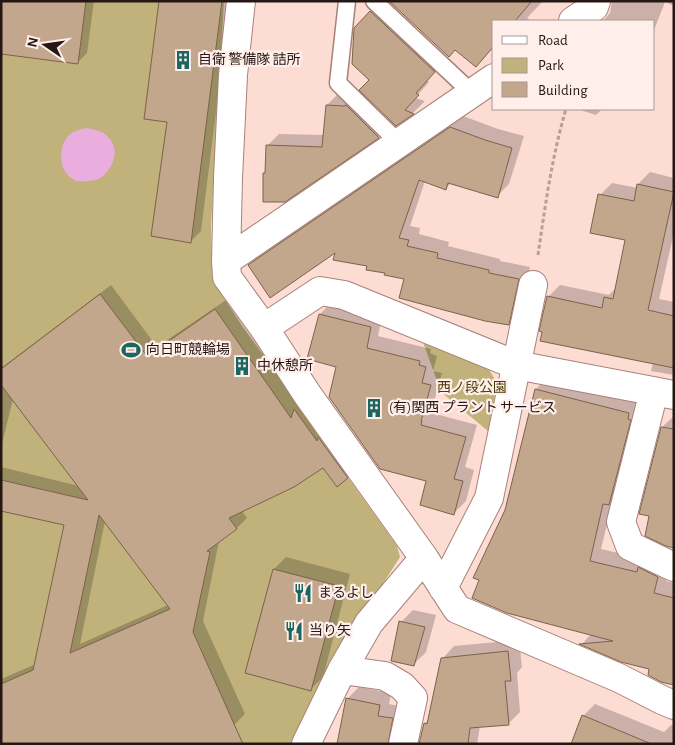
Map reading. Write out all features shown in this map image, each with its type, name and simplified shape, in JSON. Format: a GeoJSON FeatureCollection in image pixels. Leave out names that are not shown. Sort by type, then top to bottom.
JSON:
{"type":"FeatureCollection","features":[{"type":"Feature","properties":{"kind":"street"},"geometry":{"type":"LineString","coordinates":[[241,1],[233,74],[228,178],[227,277],[424,558],[457,609],[618,678],[674,705]]}},
{"type":"Feature","properties":{"kind":"street"},"geometry":{"type":"LineString","coordinates":[[575,20],[594,7],[596,1]]}},
{"type":"Feature","properties":{"kind":"street"},"geometry":{"type":"LineString","coordinates":[[226,260],[483,85]]}},
{"type":"Feature","properties":{"kind":"street"},"geometry":{"type":"LineString","coordinates":[[443,588],[489,498],[533,284]]}},
{"type":"Feature","properties":{"kind":"street"},"geometry":{"type":"LineString","coordinates":[[264,328],[320,291],[344,295],[516,365],[664,393],[621,522],[630,546],[674,567]]}},
{"type":"Feature","properties":{"kind":"street"},"geometry":{"type":"LineString","coordinates":[[306,744],[342,670],[369,623],[424,558]]}},
{"type":"Feature","properties":{"kind":"street"},"geometry":{"type":"LineString","coordinates":[[342,670],[385,676],[402,686],[413,698],[404,744]]}},
{"type":"Feature","properties":{"kind":"lane"},"geometry":{"type":"LineString","coordinates":[[347,1],[338,82],[400,143]]}},
{"type":"Feature","properties":{"kind":"lane"},"geometry":{"type":"LineString","coordinates":[[374,1],[483,85]]}},
{"type":"Feature","properties":{"kind":"path"},"geometry":{"type":"LineString","coordinates":[[533,284],[544,213],[566,110]]}},
{"type":"Feature","properties":{"kind":"green space","name":"向日町競輪場"},"geometry":{"type":"Polygon","coordinates":[[[1,1],[224,1],[211,225],[212,272],[215,284],[323,443],[397,546],[400,557],[355,627],[293,744],[1,744],[1,1]]]}},
{"type":"Feature","properties":{"kind":"green space","name":"西ノ段公園"},"geometry":{"type":"Polygon","coordinates":[[[423,342],[488,368],[497,383],[488,431],[441,392],[423,342]]]}},
{"type":"Feature","properties":{"kind":"shaded area"},"geometry":{"type":"Polygon","coordinates":[[[87,128],[100,131],[106,135],[113,145],[115,154],[110,168],[103,176],[99,179],[80,182],[73,179],[64,170],[61,152],[69,135],[77,130],[87,128]]]}},
{"type":"Feature","properties":{"kind":"building"},"geometry":{"type":"Polygon","coordinates":[[[1,1],[86,1],[78,64],[1,54],[1,1]]]}},
{"type":"Feature","properties":{"kind":"building","name":"自衛 警備隊 詰所"},"geometry":{"type":"Polygon","coordinates":[[[159,1],[222,1],[191,243],[151,236],[167,122],[144,119],[159,1]]]}},
{"type":"Feature","properties":{"kind":"building"},"geometry":{"type":"Polygon","coordinates":[[[389,1],[532,1],[516,20],[492,20],[492,48],[476,67],[455,50],[449,57],[389,1]]]}},
{"type":"Feature","properties":{"kind":"building"},"geometry":{"type":"Polygon","coordinates":[[[370,11],[435,72],[416,93],[419,95],[405,110],[414,114],[396,126],[359,90],[369,80],[352,64],[354,28],[370,11]]]}},
{"type":"Feature","properties":{"kind":"building"},"geometry":{"type":"Polygon","coordinates":[[[326,105],[346,105],[379,138],[285,202],[263,202],[263,173],[265,173],[266,145],[322,147],[326,105]]]}},
{"type":"Feature","properties":{"kind":"building"},"geometry":{"type":"Polygon","coordinates":[[[450,127],[512,148],[498,198],[448,183],[446,190],[419,180],[399,238],[409,240],[407,246],[438,253],[437,258],[489,270],[489,273],[519,279],[509,325],[485,321],[399,298],[404,279],[366,270],[367,266],[333,260],[335,253],[270,298],[248,265],[450,127]]]}},
{"type":"Feature","properties":{"kind":"building"},"geometry":{"type":"Polygon","coordinates":[[[637,184],[674,192],[648,310],[674,316],[674,368],[540,341],[542,332],[539,331],[547,296],[602,308],[604,297],[613,299],[625,240],[590,233],[598,194],[634,201],[637,184]]]}},
{"type":"Feature","properties":{"kind":"building"},"geometry":{"type":"Polygon","coordinates":[[[100,294],[147,356],[215,309],[291,418],[294,409],[317,441],[318,437],[348,478],[337,487],[323,468],[294,487],[229,518],[237,529],[207,551],[210,552],[193,632],[243,744],[1,744],[1,684],[33,670],[64,525],[1,511],[1,480],[88,500],[1,385],[1,369],[100,294]],[[99,515],[70,653],[170,609],[99,515]]]}},
{"type":"Feature","properties":{"kind":"building"},"geometry":{"type":"Polygon","coordinates":[[[319,314],[371,327],[367,348],[420,361],[419,365],[426,367],[422,383],[431,385],[421,425],[466,437],[454,479],[463,481],[454,515],[420,505],[426,481],[380,469],[329,397],[336,367],[307,359],[319,314]]]}},
{"type":"Feature","properties":{"kind":"building"},"geometry":{"type":"Polygon","coordinates":[[[535,389],[629,413],[628,419],[631,420],[609,505],[603,504],[590,561],[637,572],[638,567],[658,577],[654,593],[674,598],[674,685],[661,682],[648,675],[649,669],[621,662],[579,644],[613,641],[507,613],[472,598],[479,580],[473,578],[505,510],[535,389]]]}},
{"type":"Feature","properties":{"kind":"building"},"geometry":{"type":"Polygon","coordinates":[[[661,427],[674,429],[674,548],[645,536],[649,516],[639,514],[661,427]]]}},
{"type":"Feature","properties":{"kind":"building"},"geometry":{"type":"Polygon","coordinates":[[[273,569],[339,586],[311,691],[245,673],[273,569]]]}},
{"type":"Feature","properties":{"kind":"building"},"geometry":{"type":"Polygon","coordinates":[[[399,621],[425,627],[414,666],[391,661],[399,621]]]}},
{"type":"Feature","properties":{"kind":"building"},"geometry":{"type":"Polygon","coordinates":[[[508,651],[511,681],[505,681],[509,725],[470,728],[468,744],[419,744],[424,723],[427,724],[441,658],[508,651]]]}},
{"type":"Feature","properties":{"kind":"building"},"geometry":{"type":"Polygon","coordinates":[[[346,698],[380,705],[378,716],[393,718],[388,744],[337,744],[346,698]]]}},
{"type":"Feature","properties":{"kind":"building"},"geometry":{"type":"Polygon","coordinates":[[[582,715],[649,743],[649,744],[571,744],[582,715]]]}},
{"type":"Feature","properties":{"kind":"place","name":"自衛 警備隊 詰所"},"geometry":{"type":"Point","coordinates":[183,60]}},
{"type":"Feature","properties":{"kind":"place","name":"向日町競輪場"},"geometry":{"type":"Point","coordinates":[131,350]}},
{"type":"Feature","properties":{"kind":"place","name":"中休憩所"},"geometry":{"type":"Point","coordinates":[242,366]}},
{"type":"Feature","properties":{"kind":"place","name":"(有)関西 プラント サービス"},"geometry":{"type":"Point","coordinates":[374,408]}},
{"type":"Feature","properties":{"kind":"place","name":"まるよし"},"geometry":{"type":"Point","coordinates":[303,593]}},
{"type":"Feature","properties":{"kind":"place","name":"当り矢"},"geometry":{"type":"Point","coordinates":[294,631]}}]}
